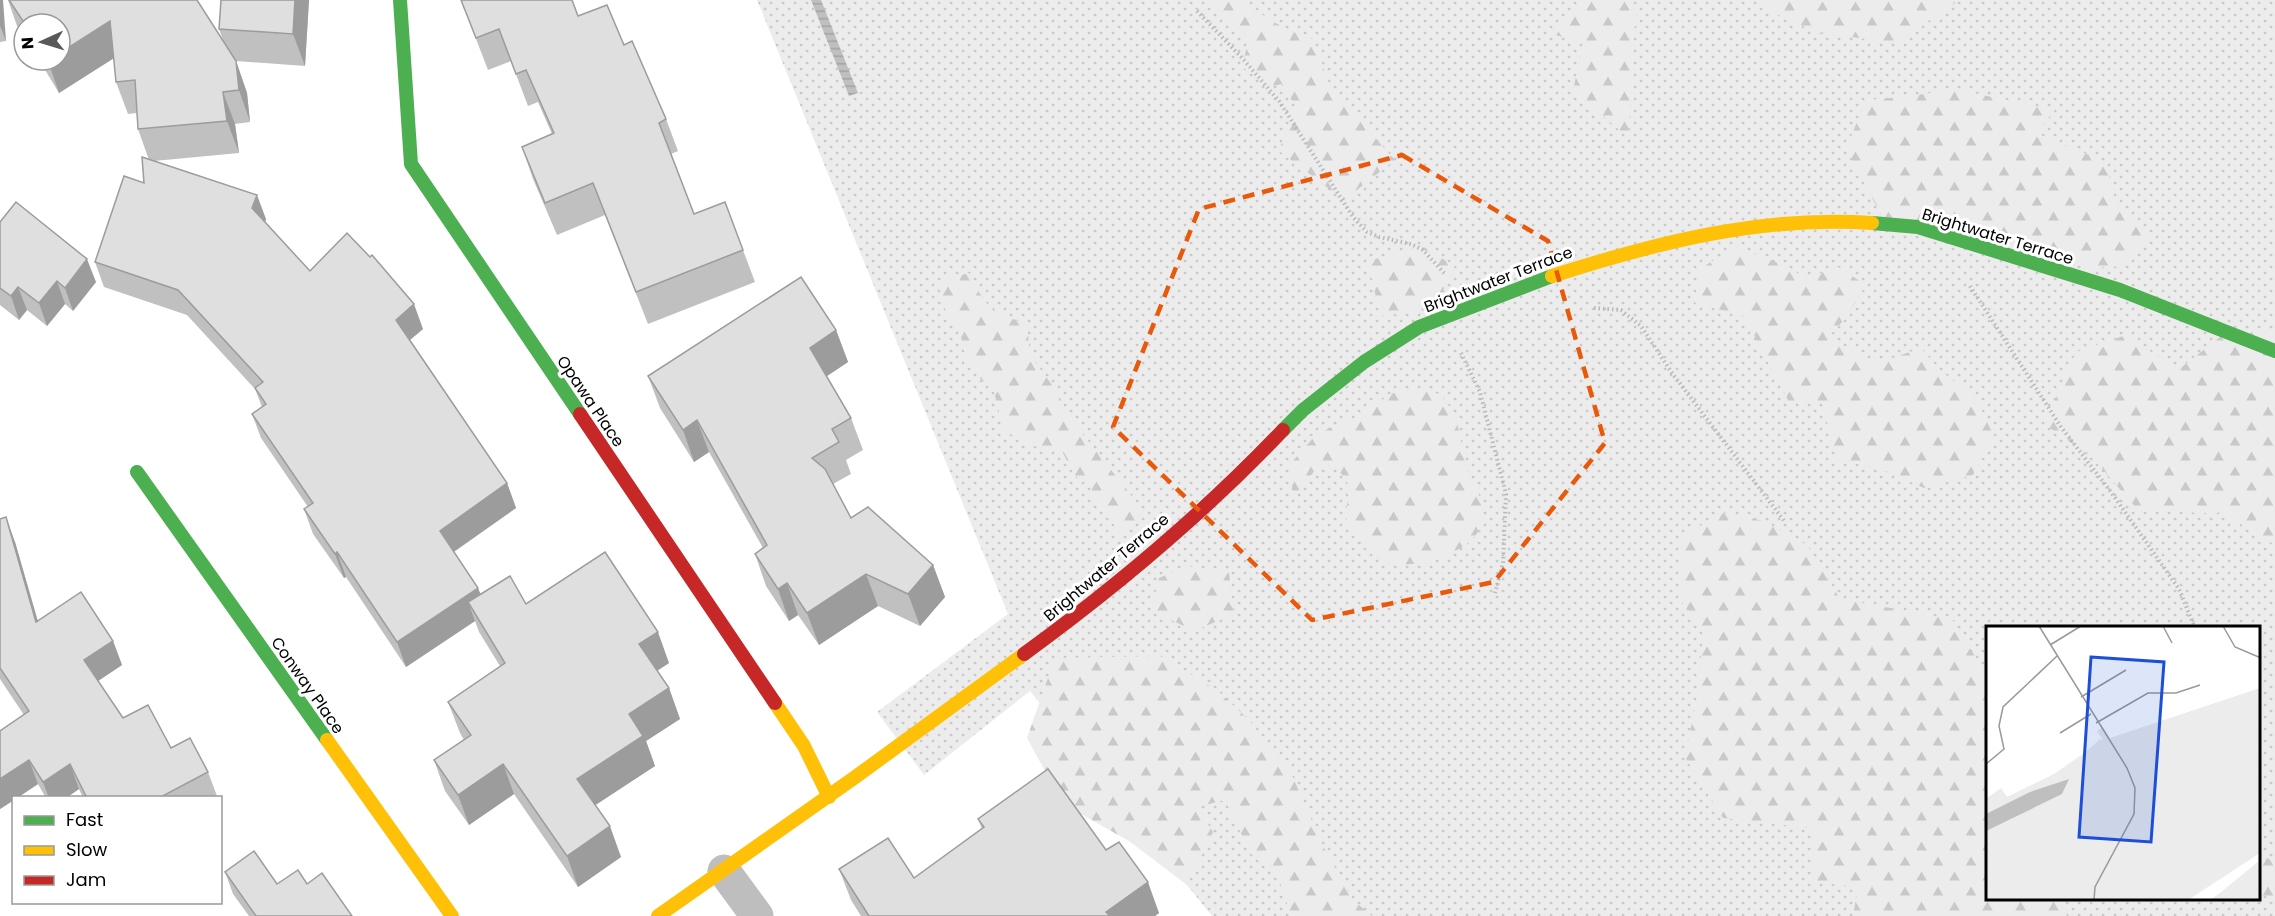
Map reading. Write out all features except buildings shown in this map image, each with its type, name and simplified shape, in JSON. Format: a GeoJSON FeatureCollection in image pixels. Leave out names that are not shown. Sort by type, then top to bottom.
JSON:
{"type":"FeatureCollection","features":[{"type":"Feature","properties":{"kind":"street","name":"Opawa Place"},"geometry":{"type":"LineString","coordinates":[[400,0],[411,164],[804,746],[829,797]]}},
{"type":"Feature","properties":{"kind":"street","name":"Brightwater Terrace"},"geometry":{"type":"LineString","coordinates":[[658,916],[829,797],[1058,629],[1149,554],[1247,468],[1304,410],[1364,362],[1419,327],[1443,316],[1609,256],[1761,225],[1852,222],[1918,227],[2120,290],[2275,351]]}},
{"type":"Feature","properties":{"kind":"street","name":"Conway Place"},"geometry":{"type":"LineString","coordinates":[[137,472],[452,916]]}},
{"type":"Feature","properties":{"kind":"street"},"geometry":{"type":"LineString","coordinates":[[724,871],[757,916]]}},
{"type":"Feature","properties":{"kind":"path"},"geometry":{"type":"LineString","coordinates":[[1940,234],[1956,264],[2061,427],[2111,492],[2179,589],[2194,626]]}},
{"type":"Feature","properties":{"kind":"path"},"geometry":{"type":"LineString","coordinates":[[1443,316],[1480,392],[1506,494],[1503,563],[1495,592]]}},
{"type":"Feature","properties":{"kind":"highlighted area"},"geometry":{"type":"Polygon","coordinates":[[[1402,155],[1548,241],[1605,443],[1494,582],[1312,620],[1113,427],[1199,209],[1402,155]]]}},
{"type":"Feature","properties":{"kind":"green space"},"geometry":{"type":"Polygon","coordinates":[[[757,0],[2275,0],[2275,916],[1212,916],[1030,691],[924,775],[877,712],[1008,614],[757,0]]]}},
{"type":"Feature","properties":{"kind":"green space"},"geometry":{"type":"Polygon","coordinates":[[[1208,0],[1239,0],[1287,30],[1313,39],[1331,89],[1395,160],[1344,200],[1279,151],[1295,105],[1281,84],[1271,87],[1242,67],[1249,38],[1208,0]]]}},
{"type":"Feature","properties":{"kind":"green space"},"geometry":{"type":"Polygon","coordinates":[[[1581,0],[1623,0],[1637,5],[1632,53],[1629,138],[1573,91],[1583,43],[1552,34],[1581,0]]]}},
{"type":"Feature","properties":{"kind":"green space"},"geometry":{"type":"Polygon","coordinates":[[[1763,0],[1960,0],[1895,43],[1816,32],[1767,10],[1763,0]]]}},
{"type":"Feature","properties":{"kind":"green space"},"geometry":{"type":"Polygon","coordinates":[[[1954,89],[2055,110],[2036,133],[2106,162],[2116,203],[2150,235],[2124,266],[2090,268],[1885,222],[1846,149],[1866,100],[1905,97],[1954,89]]]}},
{"type":"Feature","properties":{"kind":"green space"},"geometry":{"type":"Polygon","coordinates":[[[1421,246],[1455,266],[1433,310],[1380,316],[1368,261],[1421,246]]]}},
{"type":"Feature","properties":{"kind":"green space"},"geometry":{"type":"Polygon","coordinates":[[[1735,247],[1776,262],[1807,278],[1838,267],[1866,285],[1845,319],[1827,338],[1878,363],[1921,348],[1940,370],[1977,400],[1994,437],[1973,475],[1924,488],[1879,468],[1837,460],[1822,404],[1789,402],[1744,316],[1695,303],[1698,270],[1735,247]]]}},
{"type":"Feature","properties":{"kind":"green space"},"geometry":{"type":"Polygon","coordinates":[[[969,273],[990,307],[1027,324],[1030,355],[1058,393],[1067,414],[1145,513],[1118,533],[1113,523],[1095,503],[1091,486],[1075,476],[1063,453],[1039,448],[1004,431],[994,392],[967,365],[960,332],[938,298],[944,279],[969,273]]]}},
{"type":"Feature","properties":{"kind":"green space"},"geometry":{"type":"Polygon","coordinates":[[[2229,330],[2275,332],[2275,545],[2224,514],[2138,510],[2092,457],[2044,424],[2076,352],[2126,335],[2178,370],[2229,330]]]}},
{"type":"Feature","properties":{"kind":"green space"},"geometry":{"type":"Polygon","coordinates":[[[1425,389],[1442,397],[1454,415],[1467,468],[1481,502],[1482,524],[1469,542],[1455,552],[1431,561],[1400,564],[1380,559],[1371,553],[1349,530],[1346,517],[1348,485],[1338,471],[1327,465],[1317,468],[1294,496],[1289,472],[1292,462],[1314,437],[1333,426],[1355,418],[1391,394],[1402,390],[1425,389]]]}},
{"type":"Feature","properties":{"kind":"green space"},"geometry":{"type":"Polygon","coordinates":[[[1726,512],[1763,521],[1807,545],[1840,599],[1952,619],[1986,678],[1986,901],[2061,901],[2067,916],[1853,916],[1858,887],[1813,882],[1811,828],[1723,818],[1685,757],[1698,693],[1703,634],[1681,601],[1681,536],[1726,512]]]}},
{"type":"Feature","properties":{"kind":"green space"},"geometry":{"type":"Polygon","coordinates":[[[1187,566],[1229,573],[1234,614],[1194,631],[1151,610],[1159,578],[1187,566]]]}},
{"type":"Feature","properties":{"kind":"green space"},"geometry":{"type":"Polygon","coordinates":[[[1160,656],[1217,690],[1249,720],[1291,773],[1323,846],[1353,900],[1372,916],[1291,916],[1279,879],[1251,854],[1225,800],[1197,807],[1213,832],[1187,885],[1129,841],[1063,804],[1027,738],[1055,658],[1160,656]]]}},
{"type":"Feature","properties":{"kind":"green space"},"geometry":{"type":"Polygon","coordinates":[[[2260,854],[2275,862],[2275,898],[2260,895],[2260,854]]]}},
{"type":"Feature","properties":{"kind":"shaded area"},"geometry":{"type":"Polygon","coordinates":[[[811,0],[821,0],[858,93],[849,96],[811,0]]]}},
{"type":"Feature","properties":{"kind":"traffic: fast"},"geometry":{"type":"LineString","coordinates":[[400,0],[411,164],[580,414]]}},
{"type":"Feature","properties":{"kind":"traffic: fast"},"geometry":{"type":"LineString","coordinates":[[1872,223],[1918,227],[2120,290],[2275,351]]}},
{"type":"Feature","properties":{"kind":"traffic: fast"},"geometry":{"type":"LineString","coordinates":[[1283,430],[1303,410],[1364,362],[1419,327],[1552,276]]}},
{"type":"Feature","properties":{"kind":"traffic: fast"},"geometry":{"type":"LineString","coordinates":[[137,472],[327,740]]}},
{"type":"Feature","properties":{"kind":"traffic: slow"},"geometry":{"type":"LineString","coordinates":[[1552,276],[1630,253],[1710,234],[1790,223],[1872,223]]}},
{"type":"Feature","properties":{"kind":"traffic: slow"},"geometry":{"type":"LineString","coordinates":[[658,916],[854,778],[1024,654]]}},
{"type":"Feature","properties":{"kind":"traffic: slow"},"geometry":{"type":"LineString","coordinates":[[775,703],[804,746],[829,797]]}},
{"type":"Feature","properties":{"kind":"traffic: slow"},"geometry":{"type":"LineString","coordinates":[[327,740],[452,916]]}},
{"type":"Feature","properties":{"kind":"traffic: jam"},"geometry":{"type":"LineString","coordinates":[[580,414],[775,703]]}},
{"type":"Feature","properties":{"kind":"traffic: jam"},"geometry":{"type":"LineString","coordinates":[[1024,654],[1159,548],[1223,490],[1283,430]]}}]}
